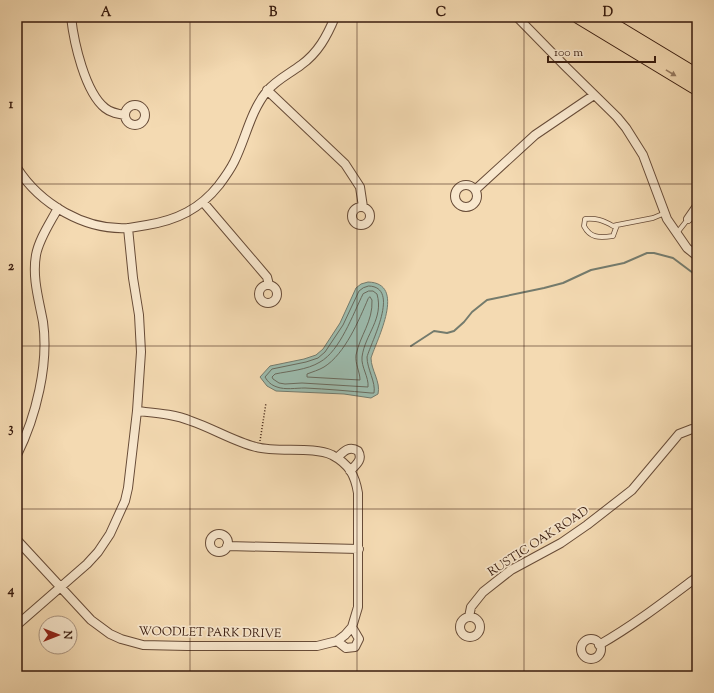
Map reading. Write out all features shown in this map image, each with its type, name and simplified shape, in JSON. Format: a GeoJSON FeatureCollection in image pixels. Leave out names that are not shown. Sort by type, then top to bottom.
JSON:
{"type":"FeatureCollection","features":[{"type":"Feature","properties":{"kind":"main road"},"geometry":{"type":"LineString","coordinates":[[578,17],[697,89]]}},
{"type":"Feature","properties":{"kind":"main road"},"geometry":{"type":"LineString","coordinates":[[601,17],[697,75]]}},
{"type":"Feature","properties":{"kind":"street"},"geometry":{"type":"LineString","coordinates":[[71,17],[80,59],[88,84],[94,95],[106,109],[113,113],[125,115]]}},
{"type":"Feature","properties":{"kind":"street"},"geometry":{"type":"LineString","coordinates":[[17,168],[31,186],[58,208],[75,218],[93,224],[128,228],[156,224],[195,208],[203,202],[229,172],[235,161],[248,123],[268,90],[279,80],[316,53],[324,41],[335,17]]}},
{"type":"Feature","properties":{"kind":"street"},"geometry":{"type":"LineString","coordinates":[[517,17],[594,95],[617,116],[643,154],[667,219],[687,248],[697,256]]}},
{"type":"Feature","properties":{"kind":"street"},"geometry":{"type":"LineString","coordinates":[[268,90],[352,173],[360,187],[362,207]]}},
{"type":"Feature","properties":{"kind":"street"},"geometry":{"type":"LineString","coordinates":[[475,190],[535,135],[594,95]]}},
{"type":"Feature","properties":{"kind":"street"},"geometry":{"type":"LineString","coordinates":[[203,202],[267,278],[269,285]]}},
{"type":"Feature","properties":{"kind":"street"},"geometry":{"type":"LineString","coordinates":[[688,219],[697,206]]}},
{"type":"Feature","properties":{"kind":"street"},"geometry":{"type":"LineString","coordinates":[[17,455],[33,419],[40,388],[42,368],[43,332],[35,286],[36,255],[40,243],[58,208]]}},
{"type":"Feature","properties":{"kind":"street"},"geometry":{"type":"LineString","coordinates":[[17,625],[98,552],[117,521],[125,501],[128,488],[140,373],[139,315],[133,278],[128,228]]}},
{"type":"Feature","properties":{"kind":"street"},"geometry":{"type":"LineString","coordinates":[[137,411],[182,418],[255,447],[274,450],[320,452],[330,454],[337,458],[350,470],[355,478],[358,493],[358,607],[352,627],[359,639],[354,647],[346,648],[337,641]]}},
{"type":"Feature","properties":{"kind":"street","name":"RUSTIC OAK ROAD"},"geometry":{"type":"LineString","coordinates":[[469,617],[470,607],[483,592],[511,570],[561,543],[587,525],[632,490],[679,434],[692,429],[697,429]]}},
{"type":"Feature","properties":{"kind":"street"},"geometry":{"type":"LineString","coordinates":[[337,458],[349,448],[358,451],[360,456],[359,461],[350,470]]}},
{"type":"Feature","properties":{"kind":"street","name":"WOODLET PARK DRIVE"},"geometry":{"type":"LineString","coordinates":[[17,540],[91,620],[110,634],[138,644],[187,646],[317,646],[337,641],[352,627]]}},
{"type":"Feature","properties":{"kind":"street"},"geometry":{"type":"LineString","coordinates":[[228,546],[359,549]]}},
{"type":"Feature","properties":{"kind":"street"},"geometry":{"type":"LineString","coordinates":[[599,645],[620,633],[697,577]]}},
{"type":"Feature","properties":{"kind":"lane"},"geometry":{"type":"LineString","coordinates":[[617,225],[613,236],[605,237],[592,236],[587,232],[584,226],[585,219],[592,218],[603,220],[613,226],[617,225],[653,218],[665,213]]}},
{"type":"Feature","properties":{"kind":"lane"},"geometry":{"type":"LineString","coordinates":[[677,234],[688,219]]}},
{"type":"Feature","properties":{"kind":"path"},"geometry":{"type":"LineString","coordinates":[[260,441],[266,403]]}},
{"type":"Feature","properties":{"kind":"water"},"geometry":{"type":"Polygon","coordinates":[[[368,282],[380,285],[386,292],[388,301],[383,326],[371,358],[379,390],[378,394],[371,398],[344,394],[276,391],[267,386],[260,377],[270,366],[304,359],[316,355],[323,349],[340,323],[356,288],[361,284],[368,282]]]}},
{"type":"Feature","properties":{"kind":"waterway"},"geometry":{"type":"LineString","coordinates":[[411,346],[434,331],[447,333],[454,331],[472,312],[487,300],[563,283],[591,270],[624,263],[647,253],[654,253],[673,258],[697,276]]}}]}
